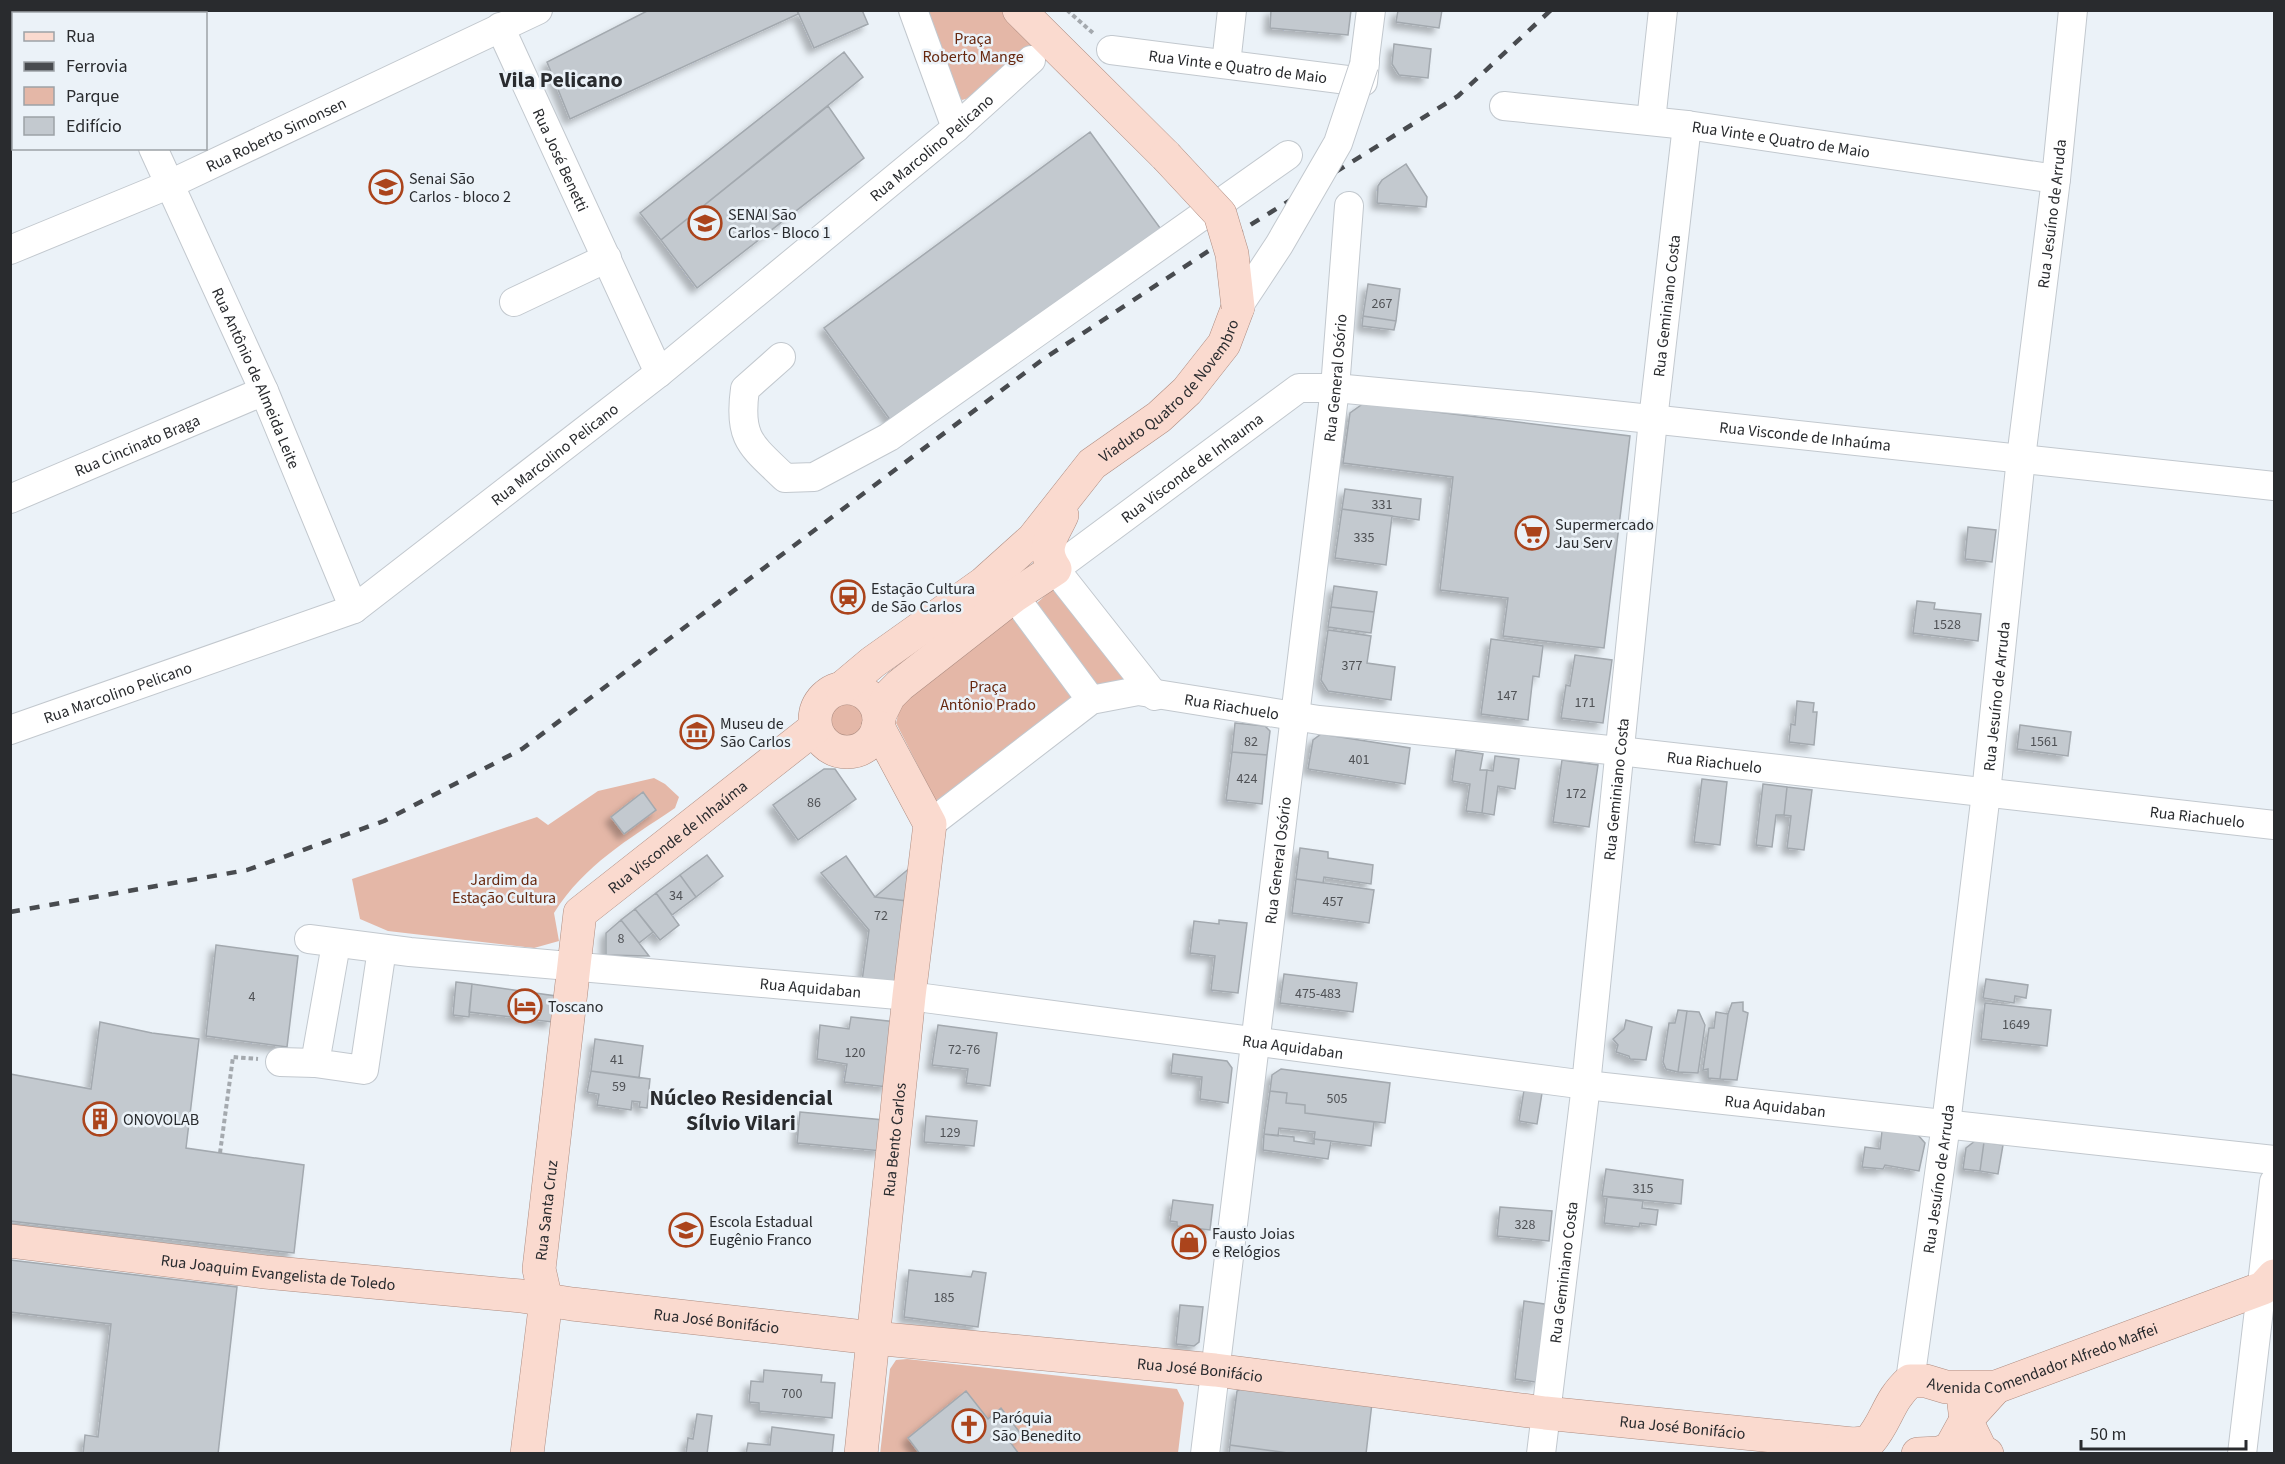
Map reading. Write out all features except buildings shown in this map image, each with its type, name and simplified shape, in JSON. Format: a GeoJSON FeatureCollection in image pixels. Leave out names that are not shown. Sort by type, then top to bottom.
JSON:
{"type":"FeatureCollection","features":[{"type":"Feature","properties":{"kind":"main road","name":"Viaduto Quatro de Novembro"},"geometry":{"type":"LineString","coordinates":[[1018,10],[1166,156],[1220,214],[1232,254],[1238,308],[1224,344],[1187,392],[1159,417],[1084,474]]}},
{"type":"Feature","properties":{"kind":"main road"},"geometry":{"type":"LineString","coordinates":[[1084,474],[1048,543],[1049,560],[1055,569],[1014,596],[900,685],[889,696],[867,745],[847,753],[827,746],[815,728],[814,717],[824,697],[842,688],[873,662],[984,583],[1034,539],[1084,474]]}},
{"type":"Feature","properties":{"kind":"main road"},"geometry":{"type":"LineString","coordinates":[[842,688],[862,692],[876,706],[879,721],[930,824]]}},
{"type":"Feature","properties":{"kind":"main road","name":"Rua Visconde de Inhaúma"},"geometry":{"type":"LineString","coordinates":[[574,965],[580,913],[815,728]]}},
{"type":"Feature","properties":{"kind":"main road","name":"Rua Bento Carlos"},"geometry":{"type":"LineString","coordinates":[[861,1454],[909,996],[930,824]]}},
{"type":"Feature","properties":{"kind":"main road","name":"Rua Santa Cruz"},"geometry":{"type":"LineString","coordinates":[[527,1454],[546,1300],[539,1269],[574,965]]}},
{"type":"Feature","properties":{"kind":"main road","name":"Rua Joaquim Evangelista de Toledo"},"geometry":{"type":"LineString","coordinates":[[10,1241],[265,1272],[546,1300]]}},
{"type":"Feature","properties":{"kind":"main road","name":"Avenida Comendador Alfredo Maffei"},"geometry":{"type":"LineString","coordinates":[[1843,1448],[1869,1442],[1882,1426],[1894,1396],[1910,1381],[1926,1381],[1946,1387],[1996,1387],[2269,1282]]}},
{"type":"Feature","properties":{"kind":"main road","name":"Rua José Bonifácio"},"geometry":{"type":"LineString","coordinates":[[546,1300],[873,1338],[1215,1370],[1545,1413],[1843,1448]]}},
{"type":"Feature","properties":{"kind":"main road"},"geometry":{"type":"LineString","coordinates":[[1946,1387],[1958,1394],[1963,1401],[1965,1419],[1981,1451],[1987,1454]]}},
{"type":"Feature","properties":{"kind":"main road"},"geometry":{"type":"LineString","coordinates":[[1918,1454],[1939,1453],[1950,1449],[1965,1419],[1996,1387]]}},
{"type":"Feature","properties":{"kind":"street","name":"Rua Roberto Simonsen"},"geometry":{"type":"LineString","coordinates":[[10,250],[168,185],[538,10]]}},
{"type":"Feature","properties":{"kind":"street"},"geometry":{"type":"LineString","coordinates":[[913,10],[956,128]]}},
{"type":"Feature","properties":{"kind":"street"},"geometry":{"type":"LineString","coordinates":[[1226,64],[1232,10]]}},
{"type":"Feature","properties":{"kind":"street"},"geometry":{"type":"LineString","coordinates":[[1238,308],[1279,245],[1338,143],[1364,69],[1371,10]]}},
{"type":"Feature","properties":{"kind":"street"},"geometry":{"type":"LineString","coordinates":[[1651,121],[1663,10]]}},
{"type":"Feature","properties":{"kind":"street","name":"Rua Jesuíno de Arruda"},"geometry":{"type":"LineString","coordinates":[[1910,1381],[1946,1124],[1986,793],[2020,458],[2056,179],[2073,10]]}},
{"type":"Feature","properties":{"kind":"street","name":"Rua José Benetti"},"geometry":{"type":"LineString","coordinates":[[500,27],[659,373]]}},
{"type":"Feature","properties":{"kind":"street","name":"Rua Vinte e Quatro de Maio"},"geometry":{"type":"LineString","coordinates":[[1111,50],[1226,64],[1364,69]]}},
{"type":"Feature","properties":{"kind":"street","name":"Rua Marcolino Pelicano"},"geometry":{"type":"LineString","coordinates":[[10,730],[354,609],[659,373],[956,128],[1031,60]]}},
{"type":"Feature","properties":{"kind":"street","name":"Rua Vinte e Quatro de Maio"},"geometry":{"type":"LineString","coordinates":[[1504,106],[1687,125],[2056,179]]}},
{"type":"Feature","properties":{"kind":"street","name":"Rua Geminiano Costa"},"geometry":{"type":"LineString","coordinates":[[1541,1454],[1586,1085],[1653,420],[1687,125]]}},
{"type":"Feature","properties":{"kind":"street","name":"Rua Antônio de Almeida Leite"},"geometry":{"type":"LineString","coordinates":[[154,150],[264,391],[354,609]]}},
{"type":"Feature","properties":{"kind":"street"},"geometry":{"type":"LineString","coordinates":[[781,357],[745,389],[741,415],[745,432],[752,447],[785,478],[814,477],[889,437],[1288,155]]}},
{"type":"Feature","properties":{"kind":"street","name":"Rua General Osório"},"geometry":{"type":"LineString","coordinates":[[1205,1454],[1335,388],[1349,206]]}},
{"type":"Feature","properties":{"kind":"street"},"geometry":{"type":"LineString","coordinates":[[514,302],[607,258]]}},
{"type":"Feature","properties":{"kind":"street","name":"Rua Visconde de Inhauma"},"geometry":{"type":"LineString","coordinates":[[1055,569],[1299,388],[1335,388]]}},
{"type":"Feature","properties":{"kind":"street","name":"Rua Visconde de Inhaúma"},"geometry":{"type":"LineString","coordinates":[[1335,388],[2274,486]]}},
{"type":"Feature","properties":{"kind":"street","name":"Rua Cincinato Braga"},"geometry":{"type":"LineString","coordinates":[[10,499],[264,391]]}},
{"type":"Feature","properties":{"kind":"street"},"geometry":{"type":"LineString","coordinates":[[1055,569],[1155,696]]}},
{"type":"Feature","properties":{"kind":"street"},"geometry":{"type":"LineString","coordinates":[[1014,596],[1091,700]]}},
{"type":"Feature","properties":{"kind":"street"},"geometry":{"type":"LineString","coordinates":[[930,824],[1091,700],[1138,691],[1155,696]]}},
{"type":"Feature","properties":{"kind":"street","name":"Rua Riachuelo"},"geometry":{"type":"LineString","coordinates":[[1155,696],[1294,717],[1619,751],[2274,825]]}},
{"type":"Feature","properties":{"kind":"street","name":"Rua Aquidaban"},"geometry":{"type":"LineString","coordinates":[[315,1063],[323,942],[909,996],[1586,1085],[2274,1160]]}},
{"type":"Feature","properties":{"kind":"street"},"geometry":{"type":"LineString","coordinates":[[280,1062],[315,1063],[364,1070],[382,949]]}},
{"type":"Feature","properties":{"kind":"street"},"geometry":{"type":"LineString","coordinates":[[2242,1454],[2269,1282],[2274,1182]]}},
{"type":"Feature","properties":{"kind":"path"},"geometry":{"type":"LineString","coordinates":[[1067,10],[1111,50]]}},
{"type":"Feature","properties":{"kind":"path"},"geometry":{"type":"LineString","coordinates":[[220,1153],[233,1057],[280,1062]]}},
{"type":"Feature","properties":{"kind":"green space","name":"Praça Roberto Mange"},"geometry":{"type":"Polygon","coordinates":[[[919,11],[1002,11],[1033,43],[972,97],[962,100],[950,92],[919,11]]]}},
{"type":"Feature","properties":{"kind":"green space"},"geometry":{"type":"Polygon","coordinates":[[[1059,583],[1139,685],[1098,686],[1037,603],[1059,583]]]}},
{"type":"Feature","properties":{"kind":"green space","name":"Praça Antônio Prado"},"geometry":{"type":"Polygon","coordinates":[[[1010,612],[1075,698],[936,801],[896,723],[902,700],[1010,612]]]}},
{"type":"Feature","properties":{"kind":"green space"},"geometry":{"type":"Polygon","coordinates":[[[848,702],[860,708],[866,720],[860,732],[848,738],[836,732],[830,720],[836,708],[848,702]]]}},
{"type":"Feature","properties":{"kind":"green space","name":"Jardim da Estação Cultura"},"geometry":{"type":"Polygon","coordinates":[[[654,778],[665,784],[679,797],[675,808],[608,854],[579,880],[554,913],[559,941],[534,948],[388,931],[360,919],[352,879],[537,817],[548,825],[598,791],[654,778]]]}},
{"type":"Feature","properties":{"kind":"green space"},"geometry":{"type":"Polygon","coordinates":[[[907,1359],[1177,1389],[1184,1403],[1178,1453],[880,1454],[890,1369],[896,1360],[907,1359]]]}},
{"type":"Feature","properties":{"kind":"railway"},"geometry":{"type":"LineString","coordinates":[[10,912],[247,870],[384,821],[522,749],[1042,360],[1210,250],[1458,96],[1551,10]]}},
{"type":"Feature","properties":{"kind":"place","name":"Senai São Carlos - bloco 2"},"geometry":{"type":"Point","coordinates":[386,187]}},
{"type":"Feature","properties":{"kind":"place","name":"SENAI São Carlos - Bloco 1"},"geometry":{"type":"Point","coordinates":[705,223]}},
{"type":"Feature","properties":{"kind":"place","name":"Supermercado Jau Serv"},"geometry":{"type":"Point","coordinates":[1532,533]}},
{"type":"Feature","properties":{"kind":"place","name":"Estação Cultura de São Carlos"},"geometry":{"type":"Point","coordinates":[848,597]}},
{"type":"Feature","properties":{"kind":"place","name":"Museu de São Carlos"},"geometry":{"type":"Point","coordinates":[697,732]}},
{"type":"Feature","properties":{"kind":"place","name":"Toscano"},"geometry":{"type":"Point","coordinates":[525,1006]}},
{"type":"Feature","properties":{"kind":"place","name":"ONOVOLAB"},"geometry":{"type":"Point","coordinates":[100,1119]}},
{"type":"Feature","properties":{"kind":"place","name":"Escola Estadual Eugênio Franco"},"geometry":{"type":"Point","coordinates":[686,1230]}},
{"type":"Feature","properties":{"kind":"place","name":"Fausto Joias e Relógios"},"geometry":{"type":"Point","coordinates":[1189,1242]}},
{"type":"Feature","properties":{"kind":"place","name":"Paróquia São Benedito"},"geometry":{"type":"Point","coordinates":[969,1426]}},
{"type":"Feature","properties":{"kind":"district","name":"Vila Pelicano"},"geometry":{"type":"Point","coordinates":[561,79]}},
{"type":"Feature","properties":{"kind":"district","name":"Núcleo Residencial Sílvio Vilari"},"geometry":{"type":"Point","coordinates":[741,1110]}}]}
